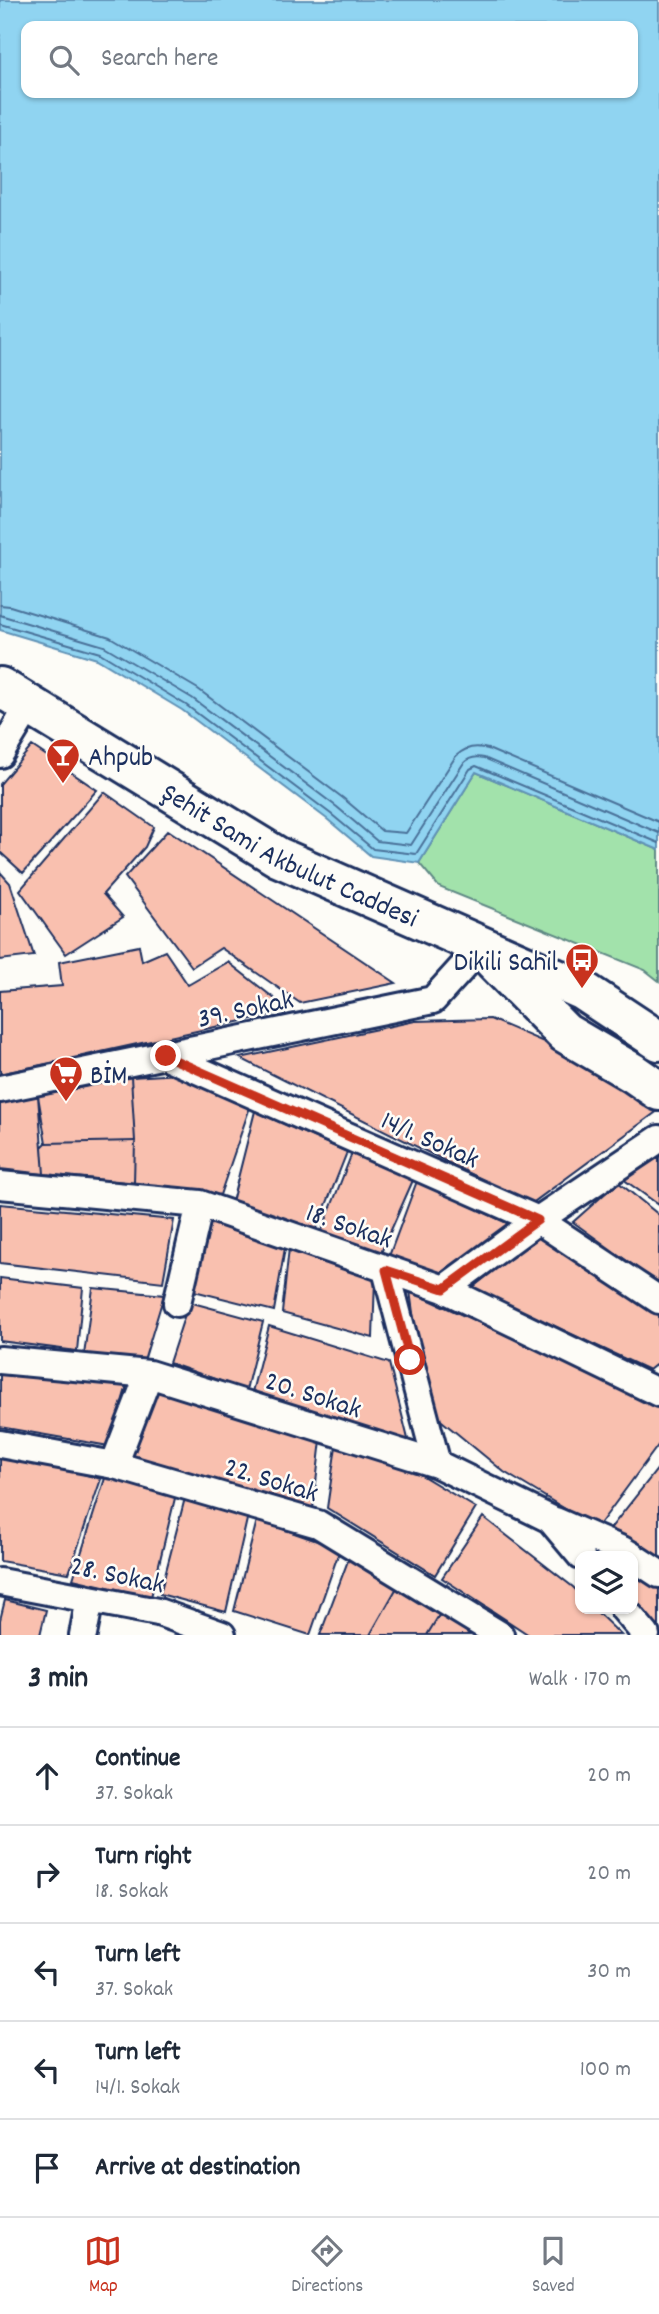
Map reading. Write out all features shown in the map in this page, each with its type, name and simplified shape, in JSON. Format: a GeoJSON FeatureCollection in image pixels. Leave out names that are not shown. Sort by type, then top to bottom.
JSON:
{"type":"FeatureCollection","features":[{"type":"Feature","properties":{"kind":"main road","name":"Şehit Sami Akbulut Caddesi"},"geometry":{"type":"LineString","coordinates":[[14,697],[278,857],[582,990],[659,1041]]}},
{"type":"Feature","properties":{"kind":"main road","name":"Şehit Sami Akbulut Caddesi"},"geometry":{"type":"LineString","coordinates":[[481,947],[565,1033],[659,1091]]}},
{"type":"Feature","properties":{"kind":"street"},"geometry":{"type":"LineString","coordinates":[[0,754],[14,697]]}},
{"type":"Feature","properties":{"kind":"street","name":"39. Sokak"},"geometry":{"type":"LineString","coordinates":[[0,1089],[433,1000],[481,947]]}},
{"type":"Feature","properties":{"kind":"street","name":"14/1. Sokak"},"geometry":{"type":"LineString","coordinates":[[166,1056],[538,1220],[659,1300]]}},
{"type":"Feature","properties":{"kind":"street"},"geometry":{"type":"LineString","coordinates":[[444,1289],[538,1220],[659,1139]]}},
{"type":"Feature","properties":{"kind":"street","name":"18. Sokak"},"geometry":{"type":"LineString","coordinates":[[0,1185],[200,1204],[444,1289],[659,1392]]}},
{"type":"Feature","properties":{"kind":"street"},"geometry":{"type":"LineString","coordinates":[[177,1303],[200,1204]]}},
{"type":"Feature","properties":{"kind":"street"},"geometry":{"type":"LineString","coordinates":[[386,1270],[437,1464]]}},
{"type":"Feature","properties":{"kind":"street","name":"20. Sokak"},"geometry":{"type":"LineString","coordinates":[[0,1360],[149,1374],[437,1464],[550,1519],[577,1551]]}},
{"type":"Feature","properties":{"kind":"street"},"geometry":{"type":"LineString","coordinates":[[114,1465],[149,1374]]}},
{"type":"Feature","properties":{"kind":"street","name":"22. Sokak"},"geometry":{"type":"LineString","coordinates":[[0,1444],[114,1465],[318,1524],[500,1635]]}},
{"type":"Feature","properties":{"kind":"street"},"geometry":{"type":"LineString","coordinates":[[550,1519],[624,1551]]}},
{"type":"Feature","properties":{"kind":"street"},"geometry":{"type":"LineString","coordinates":[[638,1559],[659,1574]]}},
{"type":"Feature","properties":{"kind":"street","name":"28. Sokak"},"geometry":{"type":"LineString","coordinates":[[0,1581],[158,1612],[222,1635]]}},
{"type":"Feature","properties":{"kind":"street"},"geometry":{"type":"LineString","coordinates":[[83,1635],[90,1599]]}},
{"type":"Feature","properties":{"kind":"street"},"geometry":{"type":"LineString","coordinates":[[628,1614],[646,1635]]}},
{"type":"Feature","properties":{"kind":"green space"},"geometry":{"type":"Polygon","coordinates":[[[476,772],[659,850],[659,981],[645,970],[439,887],[419,863],[476,772]]]}},
{"type":"Feature","properties":{"kind":"water"},"geometry":{"type":"Polygon","coordinates":[[[0,0],[659,0],[659,850],[476,772],[419,863],[371,856],[327,819],[182,710],[97,659],[0,630],[0,0]]]}},
{"type":"Feature","properties":{"kind":"building"},"geometry":{"type":"Polygon","coordinates":[[[32,746],[97,790],[23,873],[0,852],[0,784],[32,746]]]}},
{"type":"Feature","properties":{"kind":"building"},"geometry":{"type":"Polygon","coordinates":[[[104,792],[154,827],[145,847],[103,894],[123,917],[66,954],[20,890],[104,792]]]}},
{"type":"Feature","properties":{"kind":"building"},"geometry":{"type":"Polygon","coordinates":[[[168,830],[396,983],[300,1003],[221,948],[192,967],[125,877],[168,830]]]}},
{"type":"Feature","properties":{"kind":"building"},"geometry":{"type":"Polygon","coordinates":[[[0,872],[10,883],[34,956],[0,960],[0,872]]]}},
{"type":"Feature","properties":{"kind":"building"},"geometry":{"type":"Polygon","coordinates":[[[139,946],[142,961],[165,951],[188,985],[228,962],[275,999],[274,1014],[0,1074],[0,991],[62,986],[59,962],[139,946]]]}},
{"type":"Feature","properties":{"kind":"building"},"geometry":{"type":"Polygon","coordinates":[[[490,1019],[581,1058],[659,1110],[531,1204],[240,1058],[415,1021],[490,1019]]]}},
{"type":"Feature","properties":{"kind":"building"},"geometry":{"type":"Polygon","coordinates":[[[180,1074],[251,1104],[220,1195],[134,1183],[135,1141],[131,1077],[180,1074]]]}},
{"type":"Feature","properties":{"kind":"building"},"geometry":{"type":"Polygon","coordinates":[[[131,1077],[135,1141],[46,1143],[38,1096],[131,1077]]]}},
{"type":"Feature","properties":{"kind":"building"},"geometry":{"type":"Polygon","coordinates":[[[38,1096],[44,1174],[0,1169],[0,1103],[38,1096]]]}},
{"type":"Feature","properties":{"kind":"building"},"geometry":{"type":"Polygon","coordinates":[[[255,1111],[347,1152],[315,1233],[232,1202],[255,1111]]]}},
{"type":"Feature","properties":{"kind":"building"},"geometry":{"type":"Polygon","coordinates":[[[135,1141],[134,1183],[44,1174],[42,1147],[46,1143],[135,1141]]]}},
{"type":"Feature","properties":{"kind":"building"},"geometry":{"type":"Polygon","coordinates":[[[352,1153],[414,1178],[380,1255],[319,1238],[352,1153]]]}},
{"type":"Feature","properties":{"kind":"building"},"geometry":{"type":"Polygon","coordinates":[[[659,1154],[659,1205],[623,1179],[659,1154]]]}},
{"type":"Feature","properties":{"kind":"building"},"geometry":{"type":"Polygon","coordinates":[[[417,1181],[509,1224],[441,1277],[388,1259],[417,1181]]]}},
{"type":"Feature","properties":{"kind":"building"},"geometry":{"type":"Polygon","coordinates":[[[618,1182],[659,1215],[659,1284],[573,1222],[618,1182]]]}},
{"type":"Feature","properties":{"kind":"building"},"geometry":{"type":"Polygon","coordinates":[[[0,1204],[174,1220],[163,1282],[0,1263],[0,1204]]]}},
{"type":"Feature","properties":{"kind":"building"},"geometry":{"type":"Polygon","coordinates":[[[204,1219],[285,1248],[274,1311],[190,1290],[204,1219]]]}},
{"type":"Feature","properties":{"kind":"building"},"geometry":{"type":"Polygon","coordinates":[[[540,1233],[659,1315],[659,1362],[649,1370],[472,1288],[540,1233]]]}},
{"type":"Feature","properties":{"kind":"building"},"geometry":{"type":"Polygon","coordinates":[[[289,1248],[375,1278],[373,1338],[282,1313],[289,1248]]]}},
{"type":"Feature","properties":{"kind":"building"},"geometry":{"type":"Polygon","coordinates":[[[0,1278],[83,1288],[77,1351],[0,1341],[0,1278]]]}},
{"type":"Feature","properties":{"kind":"building"},"geometry":{"type":"Polygon","coordinates":[[[93,1288],[164,1295],[144,1361],[84,1355],[93,1288]]]}},
{"type":"Feature","properties":{"kind":"building"},"geometry":{"type":"Polygon","coordinates":[[[410,1291],[659,1405],[659,1444],[597,1528],[504,1472],[426,1408],[410,1291]]]}},
{"type":"Feature","properties":{"kind":"building"},"geometry":{"type":"Polygon","coordinates":[[[189,1302],[263,1322],[246,1390],[169,1363],[189,1302]]]}},
{"type":"Feature","properties":{"kind":"building"},"geometry":{"type":"Polygon","coordinates":[[[269,1326],[389,1363],[410,1447],[252,1392],[269,1326]]]}},
{"type":"Feature","properties":{"kind":"building"},"geometry":{"type":"Polygon","coordinates":[[[0,1372],[127,1385],[109,1446],[0,1427],[0,1372]]]}},
{"type":"Feature","properties":{"kind":"building"},"geometry":{"type":"Polygon","coordinates":[[[155,1389],[321,1440],[313,1508],[128,1457],[155,1389]]]}},
{"type":"Feature","properties":{"kind":"building"},"geometry":{"type":"Polygon","coordinates":[[[336,1446],[411,1469],[476,1508],[435,1575],[327,1508],[336,1446]]]}},
{"type":"Feature","properties":{"kind":"building"},"geometry":{"type":"Polygon","coordinates":[[[0,1455],[33,1460],[101,1479],[69,1573],[0,1561],[0,1455]]]}},
{"type":"Feature","properties":{"kind":"building"},"geometry":{"type":"Polygon","coordinates":[[[659,1467],[659,1563],[610,1529],[659,1467]]]}},
{"type":"Feature","properties":{"kind":"building"},"geometry":{"type":"Polygon","coordinates":[[[106,1475],[176,1494],[151,1597],[73,1579],[106,1475]]]}},
{"type":"Feature","properties":{"kind":"building"},"geometry":{"type":"Polygon","coordinates":[[[185,1498],[248,1515],[226,1612],[160,1594],[185,1498]]]}},
{"type":"Feature","properties":{"kind":"building"},"geometry":{"type":"Polygon","coordinates":[[[483,1517],[575,1589],[575,1614],[599,1614],[621,1635],[529,1635],[442,1578],[483,1517]]]}},
{"type":"Feature","properties":{"kind":"building"},"geometry":{"type":"Polygon","coordinates":[[[257,1520],[340,1549],[310,1635],[234,1611],[257,1520]]]}},
{"type":"Feature","properties":{"kind":"building"},"geometry":{"type":"Polygon","coordinates":[[[349,1558],[399,1584],[370,1635],[320,1635],[349,1558]]]}},
{"type":"Feature","properties":{"kind":"building"},"geometry":{"type":"Polygon","coordinates":[[[638,1566],[659,1580],[659,1631],[638,1611],[638,1566]]]}},
{"type":"Feature","properties":{"kind":"building"},"geometry":{"type":"Polygon","coordinates":[[[399,1584],[441,1612],[427,1635],[370,1635],[399,1584]]]}},
{"type":"Feature","properties":{"kind":"building"},"geometry":{"type":"Polygon","coordinates":[[[5,1600],[46,1610],[40,1635],[0,1635],[0,1620],[5,1600]]]}},
{"type":"Feature","properties":{"kind":"building"},"geometry":{"type":"Polygon","coordinates":[[[441,1612],[479,1635],[427,1635],[441,1612]]]}},
{"type":"Feature","properties":{"kind":"place","name":"Ahpub"},"geometry":{"type":"Point","coordinates":[63,785]}},
{"type":"Feature","properties":{"kind":"place","name":"Dikili Sahil"},"geometry":{"type":"Point","coordinates":[582,990]}},
{"type":"Feature","properties":{"kind":"place","name":"BİM"},"geometry":{"type":"Point","coordinates":[66,1103]}},
{"type":"Feature","properties":{"kind":"route"},"geometry":{"type":"LineString","coordinates":[[166,1056],[538,1220],[444,1289],[386,1270],[410,1360]]}}]}
